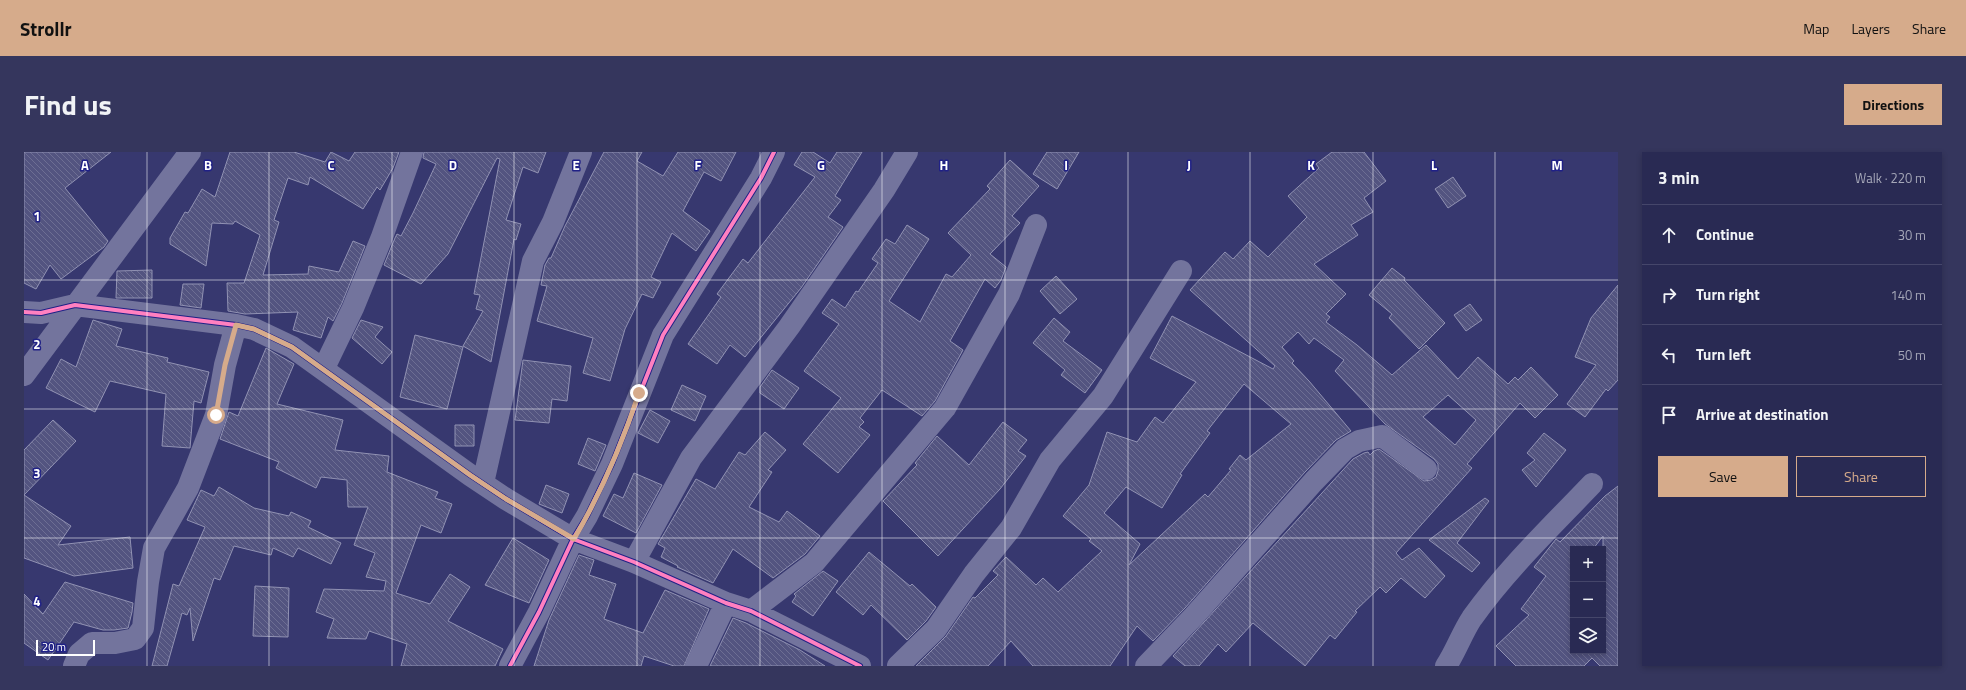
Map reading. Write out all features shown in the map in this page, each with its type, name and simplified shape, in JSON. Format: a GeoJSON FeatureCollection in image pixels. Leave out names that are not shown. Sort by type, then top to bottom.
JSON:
{"type":"FeatureCollection","features":[{"type":"Feature","properties":{"kind":"street"},"geometry":{"type":"LineString","coordinates":[[24,375],[190,152]]}},
{"type":"Feature","properties":{"kind":"street"},"geometry":{"type":"LineString","coordinates":[[324,368],[353,308],[382,237],[412,152]]}},
{"type":"Feature","properties":{"kind":"street"},"geometry":{"type":"LineString","coordinates":[[483,483],[532,261],[553,222],[581,152]]}},
{"type":"Feature","properties":{"kind":"street"},"geometry":{"type":"LineString","coordinates":[[510,666],[539,612],[612,464],[663,335],[757,185],[774,152]]}},
{"type":"Feature","properties":{"kind":"street"},"geometry":{"type":"LineString","coordinates":[[634,562],[690,458],[789,327],[884,190],[907,152]]}},
{"type":"Feature","properties":{"kind":"street"},"geometry":{"type":"LineString","coordinates":[[751,612],[814,563],[945,408],[1009,294],[1036,225]]}},
{"type":"Feature","properties":{"kind":"street"},"geometry":{"type":"LineString","coordinates":[[898,666],[936,629],[974,574],[1011,528],[1050,460],[1103,396],[1181,270]]}},
{"type":"Feature","properties":{"kind":"street"},"geometry":{"type":"LineString","coordinates":[[24,312],[41,314],[76,305],[236,325],[254,329],[280,341],[324,368],[506,499],[574,539],[634,562],[726,603],[751,612],[860,666]]}},
{"type":"Feature","properties":{"kind":"street"},"geometry":{"type":"LineString","coordinates":[[74,666],[79,654],[92,643],[115,643],[135,639],[143,628],[148,582],[154,548],[188,488],[216,415],[225,365],[236,325]]}},
{"type":"Feature","properties":{"kind":"street"},"geometry":{"type":"LineString","coordinates":[[1146,666],[1194,616],[1314,481],[1346,449],[1359,441],[1382,436],[1426,469]]}},
{"type":"Feature","properties":{"kind":"street"},"geometry":{"type":"LineString","coordinates":[[1446,666],[1471,620],[1494,588],[1592,484]]}},
{"type":"Feature","properties":{"kind":"street"},"geometry":{"type":"LineString","coordinates":[[696,666],[726,603]]}},
{"type":"Feature","properties":{"kind":"building"},"geometry":{"type":"Polygon","coordinates":[[[24,152],[111,152],[65,188],[108,241],[104,247],[61,279],[50,265],[36,289],[24,283],[24,152]]]}},
{"type":"Feature","properties":{"kind":"building"},"geometry":{"type":"Polygon","coordinates":[[[230,152],[294,152],[325,162],[331,152],[349,161],[355,152],[399,152],[393,168],[380,190],[377,187],[363,209],[310,177],[308,185],[288,178],[274,220],[279,222],[263,275],[308,274],[309,266],[339,272],[353,241],[365,246],[342,303],[333,321],[328,317],[321,338],[293,330],[298,312],[245,314],[228,311],[227,283],[244,283],[260,235],[235,221],[233,224],[212,223],[206,266],[170,244],[170,238],[185,212],[188,213],[202,189],[215,197],[230,152]]]}},
{"type":"Feature","properties":{"kind":"building"},"geometry":{"type":"Polygon","coordinates":[[[424,152],[546,152],[538,173],[523,167],[506,220],[521,224],[516,240],[514,239],[491,362],[463,346],[483,311],[476,309],[480,295],[474,294],[500,159],[497,158],[448,254],[421,284],[384,265],[397,234],[401,236],[436,164],[423,158],[424,152]]]}},
{"type":"Feature","properties":{"kind":"building"},"geometry":{"type":"Polygon","coordinates":[[[604,152],[642,152],[637,161],[663,176],[678,152],[736,152],[721,181],[704,172],[683,211],[710,231],[696,251],[672,233],[651,277],[661,282],[653,298],[642,294],[625,329],[610,381],[583,373],[593,338],[537,321],[547,286],[541,285],[545,265],[549,258],[551,258],[565,226],[604,152]]]}},
{"type":"Feature","properties":{"kind":"building"},"geometry":{"type":"Polygon","coordinates":[[[802,152],[813,152],[830,163],[837,152],[862,152],[835,196],[841,200],[828,217],[843,227],[801,288],[745,357],[730,345],[717,364],[688,344],[721,297],[717,294],[743,259],[748,263],[815,177],[794,165],[802,152]]]}},
{"type":"Feature","properties":{"kind":"building"},"geometry":{"type":"Polygon","coordinates":[[[1047,152],[1079,152],[1057,189],[1033,174],[1047,152]]]}},
{"type":"Feature","properties":{"kind":"building"},"geometry":{"type":"Polygon","coordinates":[[[1332,152],[1364,152],[1386,181],[1364,198],[1373,212],[1351,225],[1358,235],[1314,264],[1346,294],[1326,314],[1330,317],[1326,322],[1357,345],[1392,375],[1426,345],[1458,379],[1478,357],[1508,384],[1515,377],[1518,380],[1531,367],[1558,395],[1535,418],[1520,403],[1467,464],[1472,468],[1396,553],[1402,560],[1419,548],[1445,576],[1425,598],[1401,578],[1386,593],[1380,587],[1355,611],[1357,612],[1335,639],[1330,635],[1305,666],[1253,623],[1226,652],[1218,644],[1199,666],[1185,666],[1173,656],[1353,459],[1368,452],[1370,455],[1379,449],[1424,481],[1431,480],[1436,477],[1438,464],[1434,459],[1385,424],[1335,371],[1344,360],[1314,338],[1309,344],[1298,332],[1282,347],[1294,361],[1292,363],[1351,431],[1336,440],[1305,472],[1185,608],[1153,641],[1137,626],[1110,666],[1033,666],[1011,641],[988,666],[916,666],[946,636],[973,597],[975,598],[998,575],[993,571],[1006,557],[1036,585],[1043,578],[1058,592],[1102,551],[1089,541],[1091,539],[1063,516],[1089,485],[1107,432],[1137,442],[1155,417],[1163,423],[1196,382],[1150,358],[1172,316],[1273,369],[1275,366],[1190,290],[1225,252],[1233,259],[1250,241],[1268,257],[1307,217],[1288,196],[1319,168],[1316,164],[1332,152]],[[1244,384],[1207,431],[1210,433],[1180,474],[1182,475],[1162,508],[1126,487],[1104,513],[1140,544],[1129,565],[1205,494],[1208,497],[1231,470],[1229,469],[1240,455],[1246,460],[1291,424],[1244,384]],[[1448,395],[1423,417],[1455,445],[1476,420],[1448,395]]]}},
{"type":"Feature","properties":{"kind":"building"},"geometry":{"type":"Polygon","coordinates":[[[1010,160],[1039,186],[1012,216],[1020,223],[990,254],[1006,267],[1001,280],[995,288],[985,279],[950,341],[963,350],[935,401],[922,416],[882,390],[860,418],[864,422],[859,427],[870,435],[838,473],[803,444],[841,398],[804,371],[839,324],[822,313],[832,299],[845,308],[878,263],[872,259],[886,239],[895,244],[907,225],[929,239],[889,301],[920,322],[946,274],[952,277],[971,255],[948,233],[990,189],[987,186],[1010,160]]]}},
{"type":"Feature","properties":{"kind":"building"},"geometry":{"type":"Polygon","coordinates":[[[1453,177],[1466,196],[1448,208],[1435,189],[1453,177]]]}},
{"type":"Feature","properties":{"kind":"building"},"geometry":{"type":"Polygon","coordinates":[[[1392,268],[1405,278],[1404,280],[1445,323],[1419,349],[1389,318],[1392,314],[1369,295],[1392,268]]]}},
{"type":"Feature","properties":{"kind":"building"},"geometry":{"type":"Polygon","coordinates":[[[152,270],[152,298],[116,298],[117,271],[152,270]]]}},
{"type":"Feature","properties":{"kind":"building"},"geometry":{"type":"Polygon","coordinates":[[[1056,276],[1077,299],[1060,314],[1040,291],[1056,276]]]}},
{"type":"Feature","properties":{"kind":"building"},"geometry":{"type":"Polygon","coordinates":[[[183,284],[204,284],[201,308],[180,305],[183,284]]]}},
{"type":"Feature","properties":{"kind":"building"},"geometry":{"type":"Polygon","coordinates":[[[1618,285],[1618,380],[1608,391],[1606,389],[1585,417],[1567,404],[1596,365],[1575,357],[1591,318],[1618,285]]]}},
{"type":"Feature","properties":{"kind":"building"},"geometry":{"type":"Polygon","coordinates":[[[1470,304],[1482,320],[1466,331],[1454,315],[1470,304]]]}},
{"type":"Feature","properties":{"kind":"building"},"geometry":{"type":"Polygon","coordinates":[[[1054,318],[1070,332],[1063,341],[1102,370],[1085,393],[1061,375],[1065,370],[1033,343],[1054,318]]]}},
{"type":"Feature","properties":{"kind":"building"},"geometry":{"type":"Polygon","coordinates":[[[93,320],[122,329],[116,346],[168,358],[167,362],[209,372],[201,403],[194,401],[190,448],[162,446],[166,394],[110,381],[95,412],[46,388],[61,359],[76,367],[93,320]]]}},
{"type":"Feature","properties":{"kind":"building"},"geometry":{"type":"Polygon","coordinates":[[[361,320],[383,327],[375,337],[392,352],[382,364],[352,338],[361,320]]]}},
{"type":"Feature","properties":{"kind":"building"},"geometry":{"type":"Polygon","coordinates":[[[415,335],[463,347],[447,409],[400,397],[415,335]]]}},
{"type":"Feature","properties":{"kind":"building"},"geometry":{"type":"Polygon","coordinates":[[[266,348],[294,364],[277,404],[343,420],[335,450],[389,456],[387,472],[438,492],[435,498],[452,504],[441,533],[421,525],[396,593],[430,604],[450,574],[470,587],[448,621],[503,649],[495,666],[401,666],[407,644],[369,631],[366,639],[327,638],[334,619],[316,612],[324,589],[384,591],[386,581],[366,577],[375,553],[354,545],[368,507],[348,507],[347,480],[321,477],[316,488],[276,468],[279,462],[220,439],[229,412],[238,416],[266,348]]]}},
{"type":"Feature","properties":{"kind":"building"},"geometry":{"type":"Polygon","coordinates":[[[523,360],[571,366],[567,401],[552,399],[549,423],[515,420],[523,360]]]}},
{"type":"Feature","properties":{"kind":"building"},"geometry":{"type":"Polygon","coordinates":[[[772,370],[799,388],[784,409],[760,393],[760,387],[772,370]]]}},
{"type":"Feature","properties":{"kind":"building"},"geometry":{"type":"Polygon","coordinates":[[[682,385],[706,396],[695,421],[671,410],[682,385]]]}},
{"type":"Feature","properties":{"kind":"building"},"geometry":{"type":"Polygon","coordinates":[[[650,410],[670,421],[658,443],[638,433],[650,410]]]}},
{"type":"Feature","properties":{"kind":"building"},"geometry":{"type":"Polygon","coordinates":[[[53,420],[76,441],[24,495],[24,450],[53,420]]]}},
{"type":"Feature","properties":{"kind":"building"},"geometry":{"type":"Polygon","coordinates":[[[1003,422],[1027,440],[1018,451],[1026,456],[1000,489],[938,556],[883,501],[917,465],[915,463],[937,436],[969,465],[1003,422]]]}},
{"type":"Feature","properties":{"kind":"building"},"geometry":{"type":"Polygon","coordinates":[[[455,425],[474,425],[474,446],[455,446],[455,425]]]}},
{"type":"Feature","properties":{"kind":"building"},"geometry":{"type":"Polygon","coordinates":[[[765,432],[786,450],[768,470],[772,472],[749,507],[779,522],[787,511],[820,536],[805,554],[773,578],[733,549],[713,583],[677,567],[678,566],[661,557],[665,548],[658,544],[696,479],[715,489],[739,452],[745,455],[765,432]]]}},
{"type":"Feature","properties":{"kind":"building"},"geometry":{"type":"Polygon","coordinates":[[[1544,433],[1566,450],[1536,487],[1522,470],[1535,460],[1527,453],[1544,433]]]}},
{"type":"Feature","properties":{"kind":"building"},"geometry":{"type":"Polygon","coordinates":[[[588,438],[606,445],[595,471],[578,464],[588,438]]]}},
{"type":"Feature","properties":{"kind":"building"},"geometry":{"type":"Polygon","coordinates":[[[634,473],[662,485],[636,533],[603,516],[614,494],[623,498],[634,473]]]}},
{"type":"Feature","properties":{"kind":"building"},"geometry":{"type":"Polygon","coordinates":[[[546,485],[569,494],[562,513],[539,504],[546,485]]]}},
{"type":"Feature","properties":{"kind":"building"},"geometry":{"type":"Polygon","coordinates":[[[1618,486],[1618,666],[1600,666],[1592,658],[1584,666],[1516,666],[1496,646],[1529,615],[1521,609],[1546,576],[1534,567],[1556,539],[1560,542],[1605,496],[1618,486]]]}},
{"type":"Feature","properties":{"kind":"building"},"geometry":{"type":"Polygon","coordinates":[[[219,487],[254,508],[289,516],[291,512],[311,521],[308,527],[341,543],[331,564],[298,548],[293,557],[273,548],[271,555],[234,546],[220,580],[214,578],[193,641],[190,608],[187,615],[182,613],[167,666],[152,666],[173,584],[179,586],[205,527],[187,520],[201,490],[214,496],[219,487]]]}},
{"type":"Feature","properties":{"kind":"building"},"geometry":{"type":"Polygon","coordinates":[[[24,495],[71,526],[58,545],[130,537],[133,568],[74,576],[24,558],[24,495]]]}},
{"type":"Feature","properties":{"kind":"building"},"geometry":{"type":"Polygon","coordinates":[[[1485,498],[1489,501],[1457,543],[1480,563],[1472,572],[1429,540],[1485,498]]]}},
{"type":"Feature","properties":{"kind":"building"},"geometry":{"type":"Polygon","coordinates":[[[513,538],[549,560],[529,603],[485,585],[513,538]]]}},
{"type":"Feature","properties":{"kind":"building"},"geometry":{"type":"Polygon","coordinates":[[[869,552],[910,586],[912,584],[936,607],[926,621],[907,640],[871,605],[863,615],[836,592],[869,552]]]}},
{"type":"Feature","properties":{"kind":"building"},"geometry":{"type":"Polygon","coordinates":[[[579,555],[594,560],[589,575],[616,584],[604,619],[643,633],[665,590],[709,609],[684,666],[674,666],[644,656],[641,666],[534,666],[549,620],[579,555]]]}},
{"type":"Feature","properties":{"kind":"building"},"geometry":{"type":"Polygon","coordinates":[[[823,571],[838,581],[813,616],[792,602],[796,596],[794,594],[823,571]]]}},
{"type":"Feature","properties":{"kind":"building"},"geometry":{"type":"Polygon","coordinates":[[[65,582],[133,603],[132,612],[128,628],[103,630],[74,622],[48,660],[24,643],[24,594],[43,614],[65,582]]]}},
{"type":"Feature","properties":{"kind":"building"},"geometry":{"type":"Polygon","coordinates":[[[255,586],[289,588],[288,637],[253,636],[255,586]]]}},
{"type":"Feature","properties":{"kind":"building"},"geometry":{"type":"Polygon","coordinates":[[[733,618],[800,650],[825,666],[710,666],[733,618]]]}},
{"type":"Feature","properties":{"kind":"cycle path"},"geometry":{"type":"LineString","coordinates":[[510,666],[539,612],[573,539],[587,516],[612,464],[663,335],[761,178],[774,152]]}},
{"type":"Feature","properties":{"kind":"cycle path"},"geometry":{"type":"LineString","coordinates":[[24,312],[41,313],[75,305],[236,325],[254,329],[292,347],[470,475],[506,499],[573,539],[634,562],[726,603],[751,611],[860,666]]}},
{"type":"Feature","properties":{"kind":"route"},"geometry":{"type":"LineString","coordinates":[[216,415],[225,365],[236,325],[254,329],[292,347],[324,368],[470,475],[506,499],[574,539],[587,516],[612,464],[639,393]]}}]}
